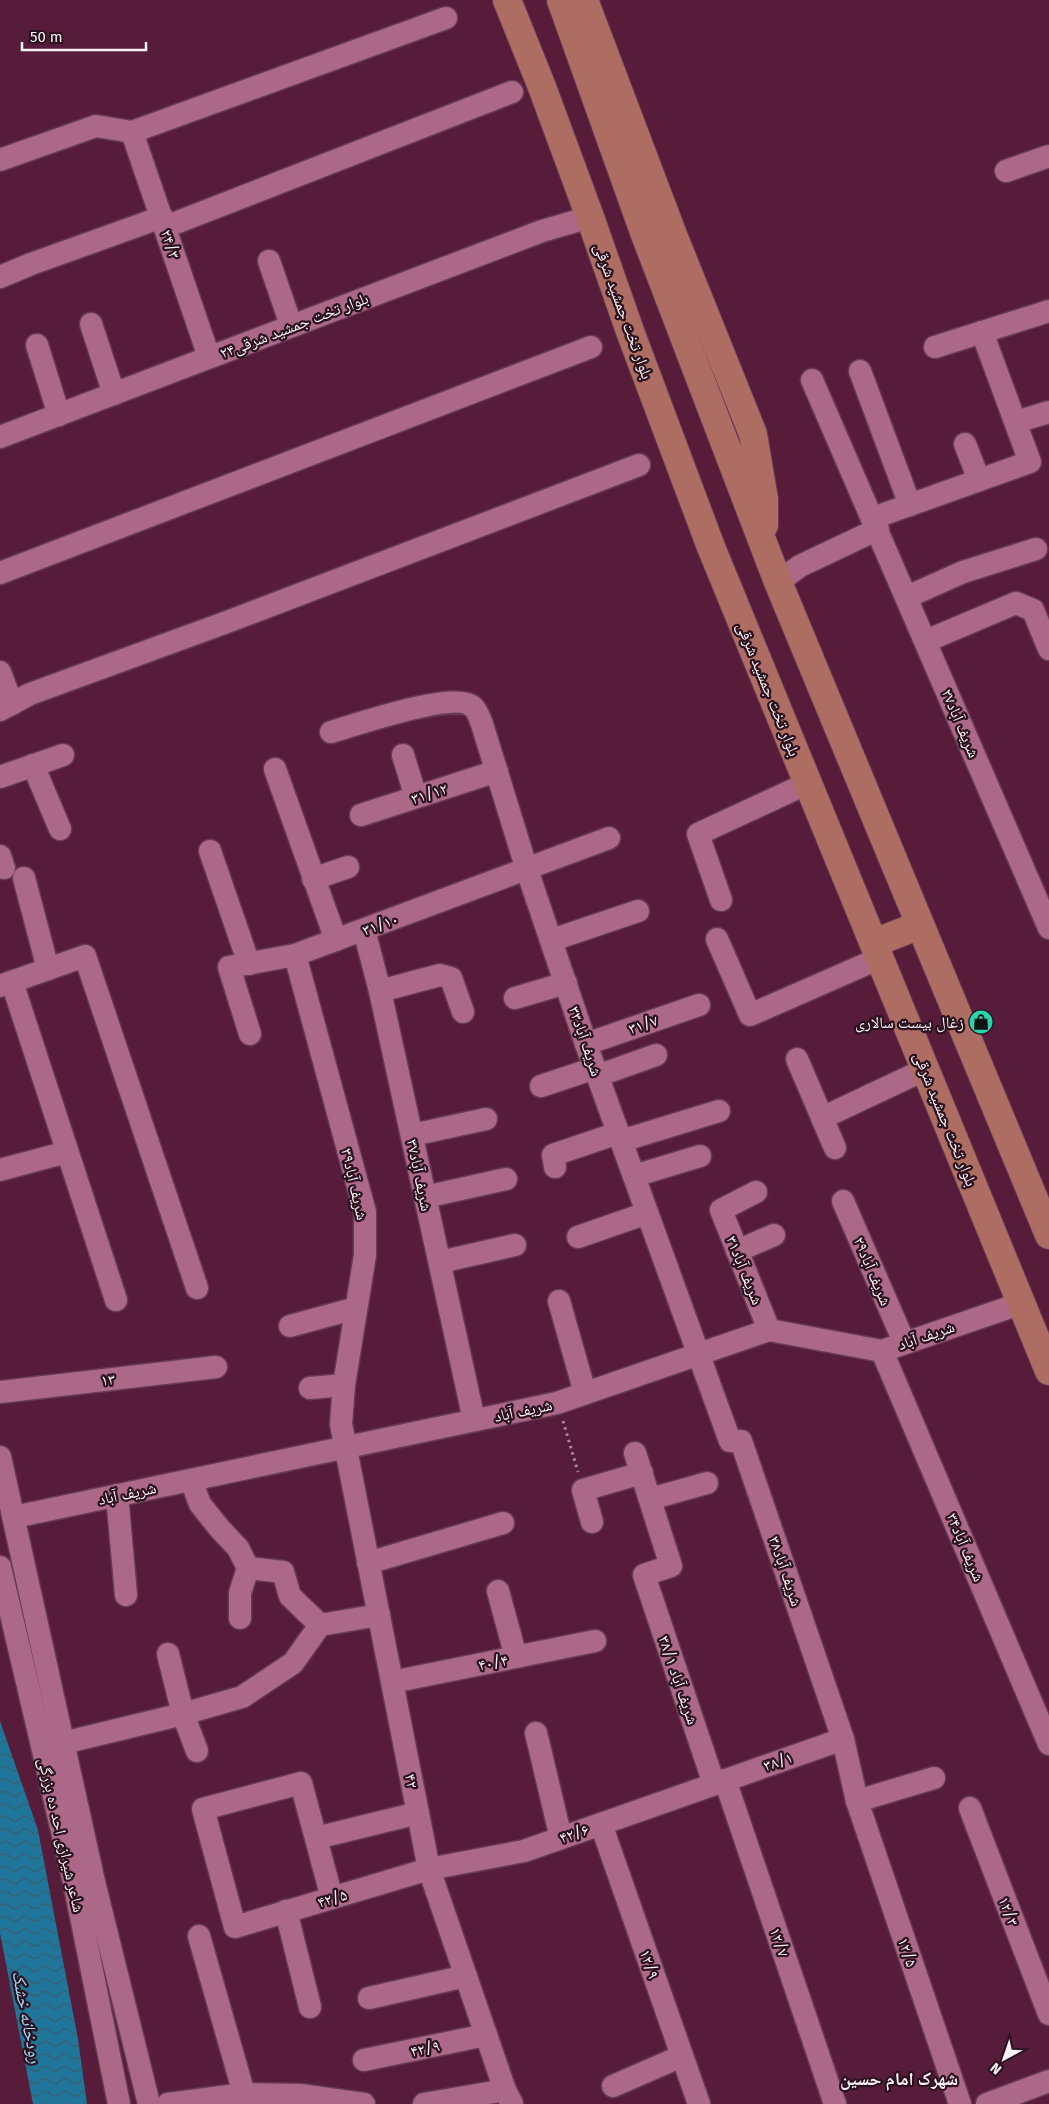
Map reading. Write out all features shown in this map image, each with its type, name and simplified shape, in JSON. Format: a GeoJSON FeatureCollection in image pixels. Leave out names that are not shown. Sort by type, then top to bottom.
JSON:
{"type":"FeatureCollection","features":[{"type":"Feature","properties":{"kind":"main road","name":"بلوار تخت جمشید شرقی"},"geometry":{"type":"LineString","coordinates":[[507,0],[590,217],[630,334],[708,538],[1049,1371]]}},
{"type":"Feature","properties":{"kind":"main road"},"geometry":{"type":"LineString","coordinates":[[561,0],[644,232],[778,582],[1049,1235]]}},
{"type":"Feature","properties":{"kind":"main road"},"geometry":{"type":"LineString","coordinates":[[584,0],[673,235],[753,434],[764,499],[764,546]]}},
{"type":"Feature","properties":{"kind":"main road"},"geometry":{"type":"LineString","coordinates":[[877,951],[920,925]]}},
{"type":"Feature","properties":{"kind":"street"},"geometry":{"type":"LineString","coordinates":[[0,160],[96,126],[132,132],[446,18]]}},
{"type":"Feature","properties":{"kind":"street"},"geometry":{"type":"LineString","coordinates":[[0,277],[30,264],[163,222],[512,92]]}},
{"type":"Feature","properties":{"kind":"street","name":"۲۴/۳"},"geometry":{"type":"LineString","coordinates":[[132,132],[209,357]]}},
{"type":"Feature","properties":{"kind":"street"},"geometry":{"type":"LineString","coordinates":[[1006,171],[1049,156]]}},
{"type":"Feature","properties":{"kind":"street","name":"بلوار تخت جمشید شرقی۲۴"},"geometry":{"type":"LineString","coordinates":[[0,438],[291,325],[542,231],[590,217]]}},
{"type":"Feature","properties":{"kind":"street"},"geometry":{"type":"LineString","coordinates":[[269,261],[291,325]]}},
{"type":"Feature","properties":{"kind":"street"},"geometry":{"type":"LineString","coordinates":[[935,347],[1049,311]]}},
{"type":"Feature","properties":{"kind":"street"},"geometry":{"type":"LineString","coordinates":[[91,324],[114,394]]}},
{"type":"Feature","properties":{"kind":"street"},"geometry":{"type":"LineString","coordinates":[[778,582],[800,566],[910,505],[1030,462],[982,332]]}},
{"type":"Feature","properties":{"kind":"street"},"geometry":{"type":"LineString","coordinates":[[37,345],[59,415]]}},
{"type":"Feature","properties":{"kind":"street"},"geometry":{"type":"LineString","coordinates":[[0,573],[591,347]]}},
{"type":"Feature","properties":{"kind":"street"},"geometry":{"type":"LineString","coordinates":[[860,371],[910,505]]}},
{"type":"Feature","properties":{"kind":"street","name":"شریف آباد۲۷"},"geometry":{"type":"LineString","coordinates":[[812,380],[1049,928]]}},
{"type":"Feature","properties":{"kind":"street"},"geometry":{"type":"LineString","coordinates":[[1016,422],[1049,412]]}},
{"type":"Feature","properties":{"kind":"street"},"geometry":{"type":"LineString","coordinates":[[965,444],[979,480]]}},
{"type":"Feature","properties":{"kind":"street"},"geometry":{"type":"LineString","coordinates":[[0,672],[6,707],[30,694],[227,622],[639,465]]}},
{"type":"Feature","properties":{"kind":"street"},"geometry":{"type":"LineString","coordinates":[[907,597],[963,572],[1036,549]]}},
{"type":"Feature","properties":{"kind":"street"},"geometry":{"type":"LineString","coordinates":[[926,641],[1016,603],[1033,610],[1049,649]]}},
{"type":"Feature","properties":{"kind":"street","name":"شریف آباد۳۳"},"geometry":{"type":"LineString","coordinates":[[330,732],[436,703],[460,701],[473,707],[482,724],[527,870],[586,1044],[699,1354]]}},
{"type":"Feature","properties":{"kind":"street"},"geometry":{"type":"LineString","coordinates":[[0,777],[63,755]]}},
{"type":"Feature","properties":{"kind":"street"},"geometry":{"type":"LineString","coordinates":[[403,755],[416,797]]}},
{"type":"Feature","properties":{"kind":"street"},"geometry":{"type":"LineString","coordinates":[[33,766],[60,829]]}},
{"type":"Feature","properties":{"kind":"street"},"geometry":{"type":"LineString","coordinates":[[275,769],[336,940]]}},
{"type":"Feature","properties":{"kind":"street","name":"۳۱/۱۲"},"geometry":{"type":"LineString","coordinates":[[360,815],[497,771]]}},
{"type":"Feature","properties":{"kind":"street"},"geometry":{"type":"LineString","coordinates":[[721,900],[698,834],[808,783]]}},
{"type":"Feature","properties":{"kind":"street","name":"۳۱/۱۰"},"geometry":{"type":"LineString","coordinates":[[239,965],[295,954],[336,940],[609,838]]}},
{"type":"Feature","properties":{"kind":"street"},"geometry":{"type":"LineString","coordinates":[[210,851],[239,965],[250,1034]]}},
{"type":"Feature","properties":{"kind":"street"},"geometry":{"type":"LineString","coordinates":[[10,867],[48,969]]}},
{"type":"Feature","properties":{"kind":"street"},"geometry":{"type":"LineString","coordinates":[[313,879],[348,867]]}},
{"type":"Feature","properties":{"kind":"street"},"geometry":{"type":"LineString","coordinates":[[552,940],[638,911]]}},
{"type":"Feature","properties":{"kind":"street","name":"شریف آباد۳۷"},"geometry":{"type":"LineString","coordinates":[[364,930],[380,991],[474,1420]]}},
{"type":"Feature","properties":{"kind":"street"},"geometry":{"type":"LineString","coordinates":[[718,939],[750,1016],[877,951]]}},
{"type":"Feature","properties":{"kind":"street","name":"شریف آباد۳۹"},"geometry":{"type":"LineString","coordinates":[[295,954],[365,1212],[365,1255],[344,1385],[341,1424],[345,1448]]}},
{"type":"Feature","properties":{"kind":"street"},"geometry":{"type":"LineString","coordinates":[[116,1300],[67,1152],[6,984],[85,956],[197,1288]]}},
{"type":"Feature","properties":{"kind":"street"},"geometry":{"type":"LineString","coordinates":[[380,991],[440,975],[451,978],[463,1012]]}},
{"type":"Feature","properties":{"kind":"street"},"geometry":{"type":"LineString","coordinates":[[516,998],[566,983]]}},
{"type":"Feature","properties":{"kind":"street","name":"۳۱/۷"},"geometry":{"type":"LineString","coordinates":[[586,1044],[700,1005]]}},
{"type":"Feature","properties":{"kind":"street"},"geometry":{"type":"LineString","coordinates":[[541,1086],[656,1055]]}},
{"type":"Feature","properties":{"kind":"street"},"geometry":{"type":"LineString","coordinates":[[797,1058],[835,1148]]}},
{"type":"Feature","properties":{"kind":"street"},"geometry":{"type":"LineString","coordinates":[[822,1118],[926,1069]]}},
{"type":"Feature","properties":{"kind":"street"},"geometry":{"type":"LineString","coordinates":[[555,1167],[553,1155],[719,1111]]}},
{"type":"Feature","properties":{"kind":"street"},"geometry":{"type":"LineString","coordinates":[[412,1135],[486,1119]]}},
{"type":"Feature","properties":{"kind":"street"},"geometry":{"type":"LineString","coordinates":[[0,1170],[67,1152]]}},
{"type":"Feature","properties":{"kind":"street"},"geometry":{"type":"LineString","coordinates":[[634,1176],[700,1156]]}},
{"type":"Feature","properties":{"kind":"street"},"geometry":{"type":"LineString","coordinates":[[425,1197],[506,1179]]}},
{"type":"Feature","properties":{"kind":"street","name":"شریف آباد۳۱"},"geometry":{"type":"LineString","coordinates":[[756,1192],[721,1210],[768,1330]]}},
{"type":"Feature","properties":{"kind":"street","name":"شریف آباد۲۹"},"geometry":{"type":"LineString","coordinates":[[843,1200],[904,1342]]}},
{"type":"Feature","properties":{"kind":"street"},"geometry":{"type":"LineString","coordinates":[[578,1237],[647,1213]]}},
{"type":"Feature","properties":{"kind":"street"},"geometry":{"type":"LineString","coordinates":[[737,1251],[774,1235]]}},
{"type":"Feature","properties":{"kind":"street"},"geometry":{"type":"LineString","coordinates":[[440,1262],[514,1245]]}},
{"type":"Feature","properties":{"kind":"street"},"geometry":{"type":"LineString","coordinates":[[559,1301],[585,1393]]}},
{"type":"Feature","properties":{"kind":"street","name":"شریف آباد"},"geometry":{"type":"LineString","coordinates":[[14,1517],[557,1403],[768,1330],[882,1351],[1022,1303]]}},
{"type":"Feature","properties":{"kind":"street"},"geometry":{"type":"LineString","coordinates":[[290,1326],[356,1308]]}},
{"type":"Feature","properties":{"kind":"street","name":"شریف آباد۳۴"},"geometry":{"type":"LineString","coordinates":[[882,1351],[1049,1744]]}},
{"type":"Feature","properties":{"kind":"street","name":"شریف آباد۳۸"},"geometry":{"type":"LineString","coordinates":[[699,1354],[730,1441],[741,1441],[843,1739],[857,1801]]}},
{"type":"Feature","properties":{"kind":"street","name":"۱۳"},"geometry":{"type":"LineString","coordinates":[[0,1392],[216,1367]]}},
{"type":"Feature","properties":{"kind":"street"},"geometry":{"type":"LineString","coordinates":[[310,1388],[344,1385]]}},
{"type":"Feature","properties":{"kind":"street","name":"۴۲"},"geometry":{"type":"LineString","coordinates":[[345,1448],[430,1869],[509,2097]]}},
{"type":"Feature","properties":{"kind":"street"},"geometry":{"type":"LineString","coordinates":[[0,1457],[94,1882],[150,2104]]}},
{"type":"Feature","properties":{"kind":"street"},"geometry":{"type":"LineString","coordinates":[[592,1522],[583,1490],[638,1463],[650,1499],[707,1483]]}},
{"type":"Feature","properties":{"kind":"street"},"geometry":{"type":"LineString","coordinates":[[191,1480],[200,1504],[238,1548],[248,1568],[240,1593],[240,1618]]}},
{"type":"Feature","properties":{"kind":"street"},"geometry":{"type":"LineString","coordinates":[[117,1495],[126,1595]]}},
{"type":"Feature","properties":{"kind":"street","name":"۳۸/۱ شریف آباد"},"geometry":{"type":"LineString","coordinates":[[650,1499],[671,1566],[644,1575],[719,1782]]}},
{"type":"Feature","properties":{"kind":"street"},"geometry":{"type":"LineString","coordinates":[[368,1563],[503,1523]]}},
{"type":"Feature","properties":{"kind":"street","name":"شاعر شیرازی احد ده بزرگی"},"geometry":{"type":"LineString","coordinates":[[0,1567],[74,1882],[119,2104]]}},
{"type":"Feature","properties":{"kind":"street"},"geometry":{"type":"LineString","coordinates":[[248,1568],[283,1572],[290,1596],[320,1625]]}},
{"type":"Feature","properties":{"kind":"street"},"geometry":{"type":"LineString","coordinates":[[498,1591],[516,1657]]}},
{"type":"Feature","properties":{"kind":"street"},"geometry":{"type":"LineString","coordinates":[[63,1743],[183,1714],[242,1697],[293,1663],[320,1625],[379,1615]]}},
{"type":"Feature","properties":{"kind":"street","name":"۴۰/۴"},"geometry":{"type":"LineString","coordinates":[[392,1682],[594,1642]]}},
{"type":"Feature","properties":{"kind":"street"},"geometry":{"type":"LineString","coordinates":[[168,1654],[183,1714],[197,1750]]}},
{"type":"Feature","properties":{"kind":"street"},"geometry":{"type":"LineString","coordinates":[[536,1733],[561,1838]]}},
{"type":"Feature","properties":{"kind":"street","name":"۳۸/۱"},"geometry":{"type":"LineString","coordinates":[[719,1782],[843,1739]]}},
{"type":"Feature","properties":{"kind":"street"},"geometry":{"type":"LineString","coordinates":[[857,1801],[934,1778]]}},
{"type":"Feature","properties":{"kind":"street","name":"۴۲/۶"},"geometry":{"type":"LineString","coordinates":[[430,1869],[524,1851],[719,1782]]}},
{"type":"Feature","properties":{"kind":"street","name":"۱۲/۷"},"geometry":{"type":"LineString","coordinates":[[719,1782],[835,2104]]}},
{"type":"Feature","properties":{"kind":"street","name":"۴۲/۵"},"geometry":{"type":"LineString","coordinates":[[316,1838],[300,1783],[203,1809],[235,1927],[430,1869]]}},
{"type":"Feature","properties":{"kind":"street","name":"۱۲/۵"},"geometry":{"type":"LineString","coordinates":[[857,1801],[960,2104]]}},
{"type":"Feature","properties":{"kind":"street","name":"۱۲/۳"},"geometry":{"type":"LineString","coordinates":[[970,1808],[1049,2014]]}},
{"type":"Feature","properties":{"kind":"street"},"geometry":{"type":"LineString","coordinates":[[332,1898],[316,1838],[418,1813]]}},
{"type":"Feature","properties":{"kind":"street","name":"۱۲/۹"},"geometry":{"type":"LineString","coordinates":[[601,1824],[699,2104]]}},
{"type":"Feature","properties":{"kind":"street"},"geometry":{"type":"LineString","coordinates":[[286,1911],[310,2007]]}},
{"type":"Feature","properties":{"kind":"street"},"geometry":{"type":"LineString","coordinates":[[199,1936],[244,2094]]}},
{"type":"Feature","properties":{"kind":"street"},"geometry":{"type":"LineString","coordinates":[[370,1998],[466,1976]]}},
{"type":"Feature","properties":{"kind":"street","name":"۴۲/۹"},"geometry":{"type":"LineString","coordinates":[[364,2060],[486,2035]]}},
{"type":"Feature","properties":{"kind":"street"},"geometry":{"type":"LineString","coordinates":[[612,2086],[682,2056]]}},
{"type":"Feature","properties":{"kind":"street"},"geometry":{"type":"LineString","coordinates":[[988,2104],[1039,2091]]}},
{"type":"Feature","properties":{"kind":"street"},"geometry":{"type":"LineString","coordinates":[[168,2104],[244,2094],[300,2095],[364,2104]]}},
{"type":"Feature","properties":{"kind":"street"},"geometry":{"type":"LineString","coordinates":[[424,2104],[509,2097]]}},
{"type":"Feature","properties":{"kind":"path"},"geometry":{"type":"LineString","coordinates":[[557,1403],[583,1490]]}},
{"type":"Feature","properties":{"kind":"water","name":"رودخانه خشک"},"geometry":{"type":"Polygon","coordinates":[[[0,1721],[38,1830],[78,2039],[87,2104],[33,2104],[0,1933],[0,1721]]]}},
{"type":"Feature","properties":{"kind":"place","name":"زغال بیست سالاری"},"geometry":{"type":"Point","coordinates":[981,1022]}},
{"type":"Feature","properties":{"kind":"district","name":"شهرک امام حسین"},"geometry":{"type":"Point","coordinates":[899,2079]}}]}
